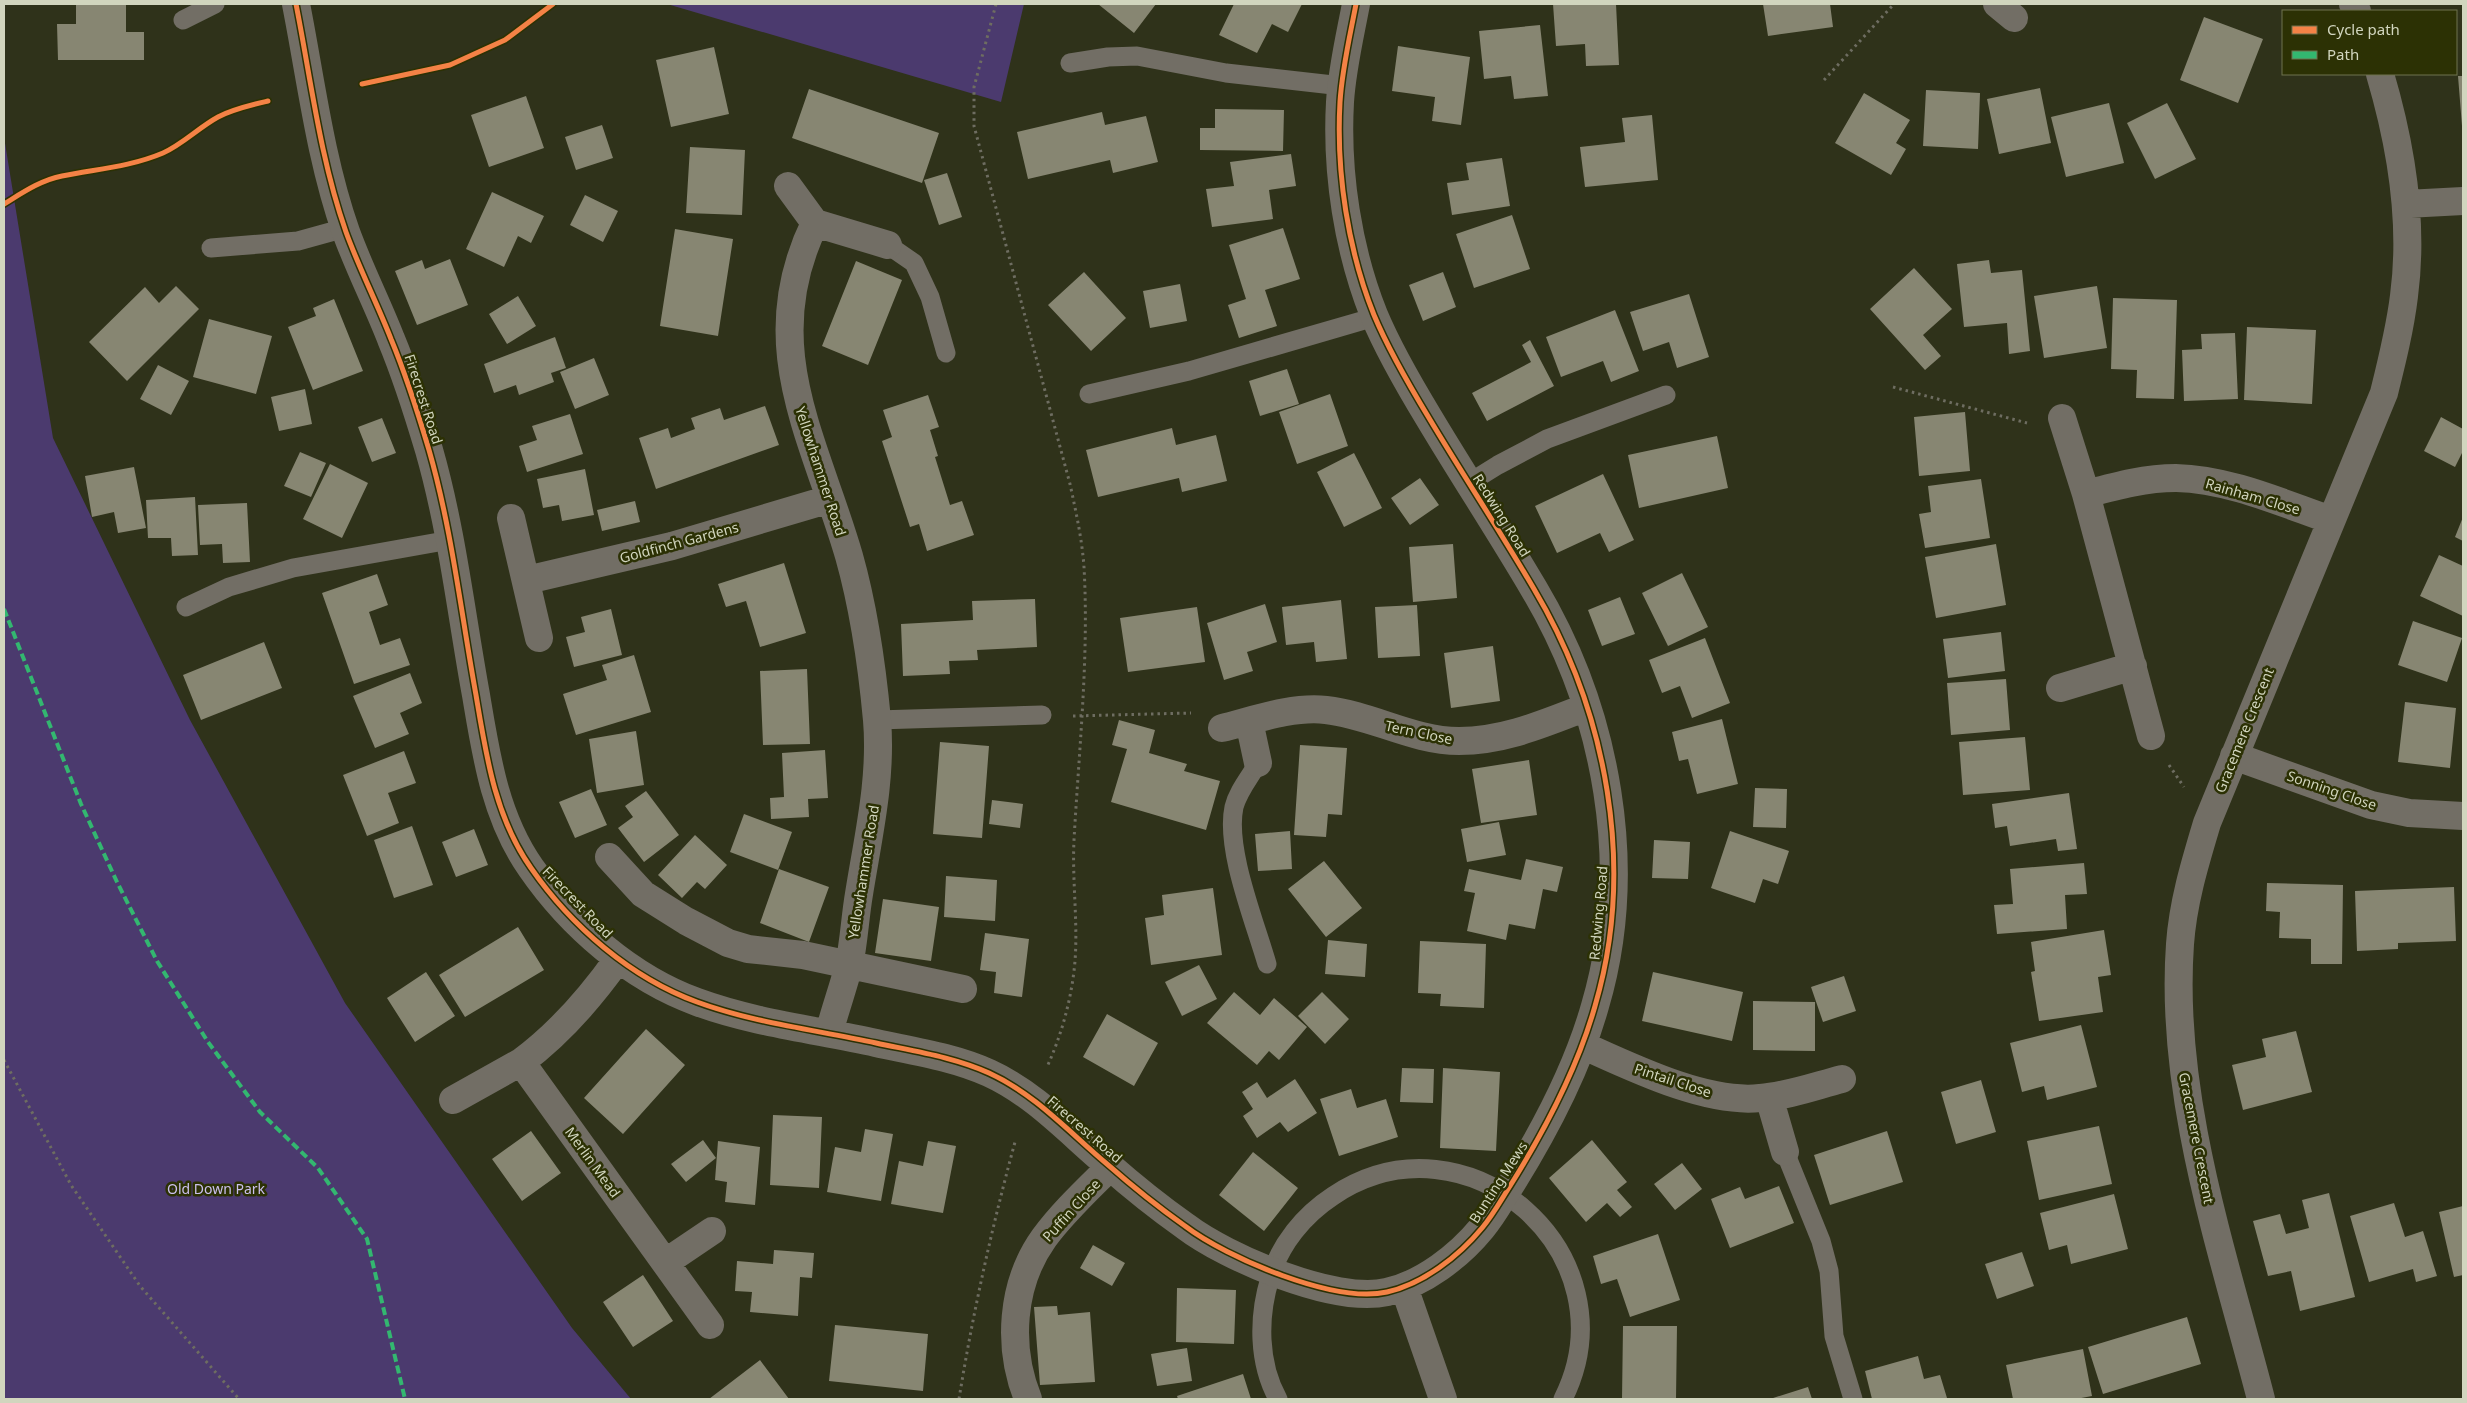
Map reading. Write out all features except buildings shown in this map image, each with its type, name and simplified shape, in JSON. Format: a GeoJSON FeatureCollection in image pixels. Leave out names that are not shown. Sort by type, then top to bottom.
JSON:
{"type":"FeatureCollection","features":[{"type":"Feature","properties":{"kind":"street","name":"Firecrest Road"},"geometry":{"type":"LineString","coordinates":[[296,4],[323,146],[345,228],[405,377],[430,452],[450,540],[489,765],[513,840],[535,875],[556,900],[618,959],[674,993],[703,1005],[740,1015],[829,1033],[981,1069],[1032,1099],[1110,1167],[1192,1232],[1216,1247],[1272,1272]]}},
{"type":"Feature","properties":{"kind":"street","name":"Redwing Road"},"geometry":{"type":"LineString","coordinates":[[1356,4],[1342,86],[1340,128],[1348,220],[1375,317],[1418,399],[1549,614],[1564,646],[1587,707],[1599,749],[1610,808],[1613,882],[1612,918],[1604,971],[1582,1045]]}},
{"type":"Feature","properties":{"kind":"street","name":"Gracemere Crescent"},"geometry":{"type":"LineString","coordinates":[[2261,1399],[2196,1140],[2186,1091],[2179,1033],[2178,987],[2182,924],[2192,870],[2207,823],[2384,393],[2397,339],[2405,294],[2406,204],[2399,148],[2380,75]]}},
{"type":"Feature","properties":{"kind":"street"},"geometry":{"type":"LineString","coordinates":[[788,186],[815,223],[888,245]]}},
{"type":"Feature","properties":{"kind":"street"},"geometry":{"type":"LineString","coordinates":[[2406,204],[2463,201]]}},
{"type":"Feature","properties":{"kind":"street","name":"Yellowhammer Road"},"geometry":{"type":"LineString","coordinates":[[815,223],[803,247],[792,285],[789,338],[794,383],[857,589],[877,720],[877,786],[849,965],[829,1033]]}},
{"type":"Feature","properties":{"kind":"street"},"geometry":{"type":"LineString","coordinates":[[2065,426],[2086,494],[2150,736]]}},
{"type":"Feature","properties":{"kind":"street","name":"Rainham Close"},"geometry":{"type":"LineString","coordinates":[[2086,494],[2130,482],[2177,478],[2234,488],[2331,520]]}},
{"type":"Feature","properties":{"kind":"street","name":"Goldfinch Gardens"},"geometry":{"type":"LineString","coordinates":[[527,580],[672,546],[830,499]]}},
{"type":"Feature","properties":{"kind":"street"},"geometry":{"type":"LineString","coordinates":[[511,518],[539,638]]}},
{"type":"Feature","properties":{"kind":"street"},"geometry":{"type":"LineString","coordinates":[[2060,688],[2133,666]]}},
{"type":"Feature","properties":{"kind":"street","name":"Tern Close"},"geometry":{"type":"LineString","coordinates":[[1222,728],[1294,712],[1327,710],[1409,733],[1441,740],[1459,741],[1514,734],[1587,707]]}},
{"type":"Feature","properties":{"kind":"street"},"geometry":{"type":"LineString","coordinates":[[1249,721],[1258,763]]}},
{"type":"Feature","properties":{"kind":"street","name":"Sonning Close"},"geometry":{"type":"LineString","coordinates":[[2234,756],[2371,805],[2409,812],[2463,816]]}},
{"type":"Feature","properties":{"kind":"street"},"geometry":{"type":"LineString","coordinates":[[609,857],[643,894],[674,914],[728,943],[748,949],[803,955],[963,989]]}},
{"type":"Feature","properties":{"kind":"street"},"geometry":{"type":"LineString","coordinates":[[453,1100],[521,1062],[539,1048],[577,1011],[618,959]]}},
{"type":"Feature","properties":{"kind":"street","name":"Pintail Close"},"geometry":{"type":"LineString","coordinates":[[1582,1045],[1650,1075],[1727,1097],[1768,1097],[1842,1079]]}},
{"type":"Feature","properties":{"kind":"street","name":"Bunting Mews"},"geometry":{"type":"LineString","coordinates":[[1272,1272],[1357,1295],[1375,1295],[1404,1287],[1445,1263],[1461,1250],[1485,1225],[1548,1122],[1582,1045]]}},
{"type":"Feature","properties":{"kind":"street","name":"Merlin Mead"},"geometry":{"type":"LineString","coordinates":[[521,1062],[710,1325]]}},
{"type":"Feature","properties":{"kind":"street"},"geometry":{"type":"LineString","coordinates":[[1768,1097],[1786,1152]]}},
{"type":"Feature","properties":{"kind":"street","name":"Puffin Close"},"geometry":{"type":"LineString","coordinates":[[1028,1399],[1019,1371],[1014,1330],[1016,1307],[1027,1271],[1045,1236],[1110,1167]]}},
{"type":"Feature","properties":{"kind":"street"},"geometry":{"type":"LineString","coordinates":[[666,1262],[712,1231]]}},
{"type":"Feature","properties":{"kind":"street"},"geometry":{"type":"LineString","coordinates":[[1404,1287],[1444,1399]]}},
{"type":"Feature","properties":{"kind":"lane"},"geometry":{"type":"LineString","coordinates":[[183,20],[215,4]]}},
{"type":"Feature","properties":{"kind":"lane"},"geometry":{"type":"LineString","coordinates":[[1070,63],[1108,57],[1138,56],[1226,73],[1342,86]]}},
{"type":"Feature","properties":{"kind":"lane"},"geometry":{"type":"LineString","coordinates":[[210,248],[298,241],[345,228]]}},
{"type":"Feature","properties":{"kind":"lane"},"geometry":{"type":"LineString","coordinates":[[888,245],[914,263],[926,289],[946,353]]}},
{"type":"Feature","properties":{"kind":"lane"},"geometry":{"type":"LineString","coordinates":[[1089,394],[1189,371],[1375,317]]}},
{"type":"Feature","properties":{"kind":"lane"},"geometry":{"type":"LineString","coordinates":[[1469,483],[1547,439],[1666,395]]}},
{"type":"Feature","properties":{"kind":"lane"},"geometry":{"type":"LineString","coordinates":[[186,607],[229,587],[293,568],[450,540]]}},
{"type":"Feature","properties":{"kind":"lane"},"geometry":{"type":"LineString","coordinates":[[877,720],[1042,716]]}},
{"type":"Feature","properties":{"kind":"lane"},"geometry":{"type":"LineString","coordinates":[[1258,763],[1239,794],[1234,806],[1233,820],[1238,862],[1267,964]]}},
{"type":"Feature","properties":{"kind":"lane"},"geometry":{"type":"LineString","coordinates":[[1786,1152],[1823,1248],[1829,1271],[1834,1336],[1853,1399]]}},
{"type":"Feature","properties":{"kind":"lane","name":"Bunting Mews"},"geometry":{"type":"LineString","coordinates":[[1278,1399],[1263,1355],[1261,1334],[1265,1292],[1272,1272],[1292,1234],[1306,1217],[1340,1191],[1373,1176],[1402,1170],[1444,1171],[1465,1176],[1505,1193],[1523,1206],[1539,1223],[1564,1260],[1578,1303],[1578,1348],[1574,1370],[1563,1399]]}},
{"type":"Feature","properties":{"kind":"path"},"geometry":{"type":"LineString","coordinates":[[996,4],[974,87],[974,126],[1042,386],[1064,460],[1079,527],[1084,585],[1084,648],[1074,855],[1075,961],[1062,1027],[1046,1070]]}},
{"type":"Feature","properties":{"kind":"path"},"geometry":{"type":"LineString","coordinates":[[1824,80],[1894,4]]}},
{"type":"Feature","properties":{"kind":"path"},"geometry":{"type":"LineString","coordinates":[[1893,387],[2065,426]]}},
{"type":"Feature","properties":{"kind":"path"},"geometry":{"type":"LineString","coordinates":[[1042,716],[1190,712],[1222,728]]}},
{"type":"Feature","properties":{"kind":"path"},"geometry":{"type":"LineString","coordinates":[[2150,736],[2207,823]]}},
{"type":"Feature","properties":{"kind":"path"},"geometry":{"type":"LineString","coordinates":[[4,1060],[71,1185],[140,1286],[239,1399]]}},
{"type":"Feature","properties":{"kind":"path"},"geometry":{"type":"LineString","coordinates":[[959,1399],[973,1314],[1015,1142]]}},
{"type":"Feature","properties":{"kind":"green space"},"geometry":{"type":"Polygon","coordinates":[[[667,4],[1024,4],[1001,102],[667,4]]]}},
{"type":"Feature","properties":{"kind":"green space","name":"Old Down Park"},"geometry":{"type":"Polygon","coordinates":[[[4,137],[53,438],[190,720],[345,1003],[572,1328],[631,1399],[4,1399],[4,137]]]}},
{"type":"Feature","properties":{"kind":"marked path"},"geometry":{"type":"LineString","coordinates":[[4,609],[81,804],[117,882],[157,961],[208,1042],[260,1112],[318,1168],[367,1239],[405,1399]]}},
{"type":"Feature","properties":{"kind":"cycle path"},"geometry":{"type":"LineString","coordinates":[[296,4],[317,119],[337,204],[351,245],[402,366],[421,422],[437,480],[450,541],[488,763],[500,807],[519,848],[547,889],[584,930],[604,948],[649,979],[673,992],[697,1002],[741,1015],[933,1055],[976,1067],[1006,1082],[1037,1103],[1136,1188],[1204,1239],[1227,1252],[1282,1276],[1311,1285],[1365,1294],[1387,1292],[1414,1283],[1439,1268],[1463,1249],[1490,1218],[1536,1143],[1559,1099],[1579,1053],[1595,1006],[1607,953],[1613,900],[1613,845],[1607,792],[1596,738],[1580,686],[1559,637],[1534,589],[1393,355],[1374,315],[1357,264],[1342,183],[1339,129],[1341,90],[1346,53],[1356,4]]}},
{"type":"Feature","properties":{"kind":"cycle path"},"geometry":{"type":"LineString","coordinates":[[362,84],[450,65],[505,40],[553,4]]}},
{"type":"Feature","properties":{"kind":"cycle path"},"geometry":{"type":"LineString","coordinates":[[4,204],[32,187],[54,178],[126,165],[151,158],[177,145],[218,117],[236,109],[268,101]]}}]}
